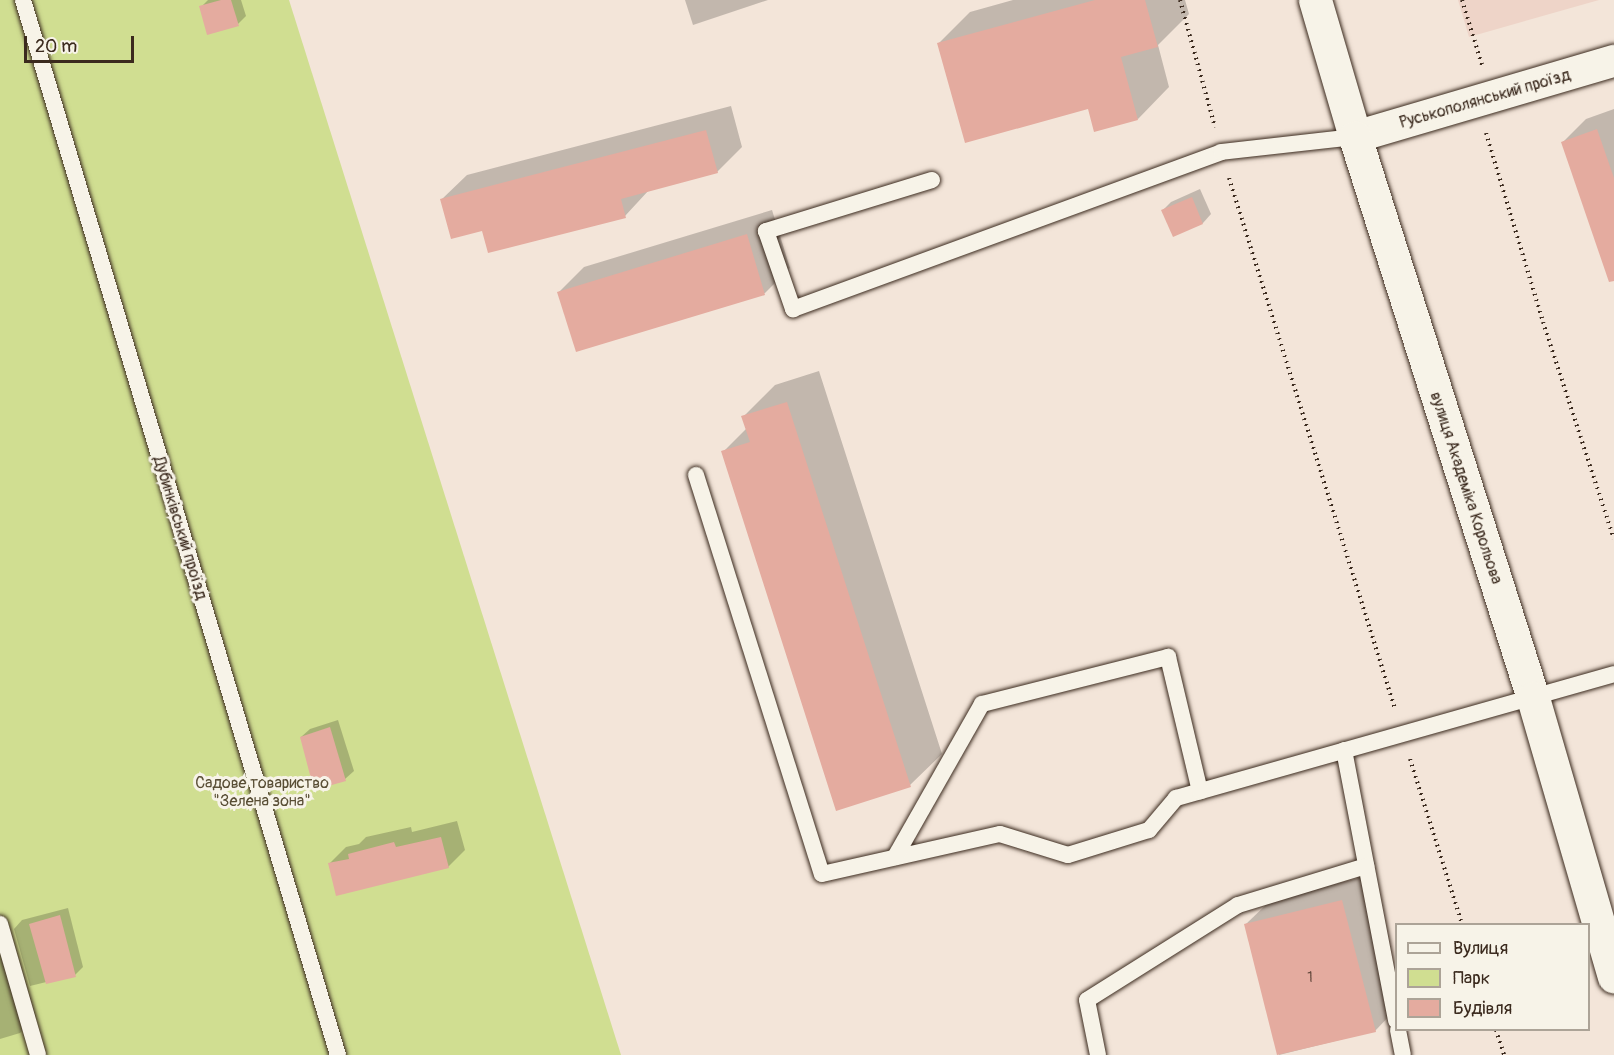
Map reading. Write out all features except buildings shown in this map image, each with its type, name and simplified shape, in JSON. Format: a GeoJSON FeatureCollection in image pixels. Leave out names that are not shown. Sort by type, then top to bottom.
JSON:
{"type":"FeatureCollection","features":[{"type":"Feature","properties":{"kind":"street","name":"вулиця Академіка Корольова"},"geometry":{"type":"LineString","coordinates":[[1315,0],[1355,137],[1606,923],[1614,976]]}},
{"type":"Feature","properties":{"kind":"street","name":"Руськополянський проїзд"},"geometry":{"type":"LineString","coordinates":[[1355,137],[1614,62]]}},
{"type":"Feature","properties":{"kind":"lane","name":"Дубинківський проїзд"},"geometry":{"type":"LineString","coordinates":[[23,0],[338,1055]]}},
{"type":"Feature","properties":{"kind":"lane"},"geometry":{"type":"LineString","coordinates":[[932,180],[766,231],[793,309],[1221,152],[1355,137]]}},
{"type":"Feature","properties":{"kind":"lane"},"geometry":{"type":"LineString","coordinates":[[696,475],[822,874],[1000,834],[1068,855],[1149,830],[1176,798],[1614,674]]}},
{"type":"Feature","properties":{"kind":"lane"},"geometry":{"type":"LineString","coordinates":[[895,857],[982,704],[1168,657],[1200,791]]}},
{"type":"Feature","properties":{"kind":"lane"},"geometry":{"type":"LineString","coordinates":[[1344,750],[1395,1016]]}},
{"type":"Feature","properties":{"kind":"lane"},"geometry":{"type":"LineString","coordinates":[[1098,1055],[1087,1000],[1238,905],[1366,866]]}},
{"type":"Feature","properties":{"kind":"lane"},"geometry":{"type":"LineString","coordinates":[[0,924],[38,1055]]}},
{"type":"Feature","properties":{"kind":"lane"},"geometry":{"type":"LineString","coordinates":[[1398,1031],[1403,1055]]}},
{"type":"Feature","properties":{"kind":"path"},"geometry":{"type":"LineString","coordinates":[[1180,0],[1221,152],[1462,923]]}},
{"type":"Feature","properties":{"kind":"path"},"geometry":{"type":"LineString","coordinates":[[1462,0],[1492,98],[1484,127],[1543,322],[1614,538]]}},
{"type":"Feature","properties":{"kind":"path"},"geometry":{"type":"LineString","coordinates":[[1497,1031],[1504,1055]]}},
{"type":"Feature","properties":{"kind":"shaded area"},"geometry":{"type":"Polygon","coordinates":[[[1458,0],[1599,0],[1469,37],[1458,0]]]}},
{"type":"Feature","properties":{"kind":"green space","name":"Садове товариство \"Зелена зона\""},"geometry":{"type":"Polygon","coordinates":[[[0,0],[289,0],[621,1055],[0,1055],[0,0]]]}}]}
